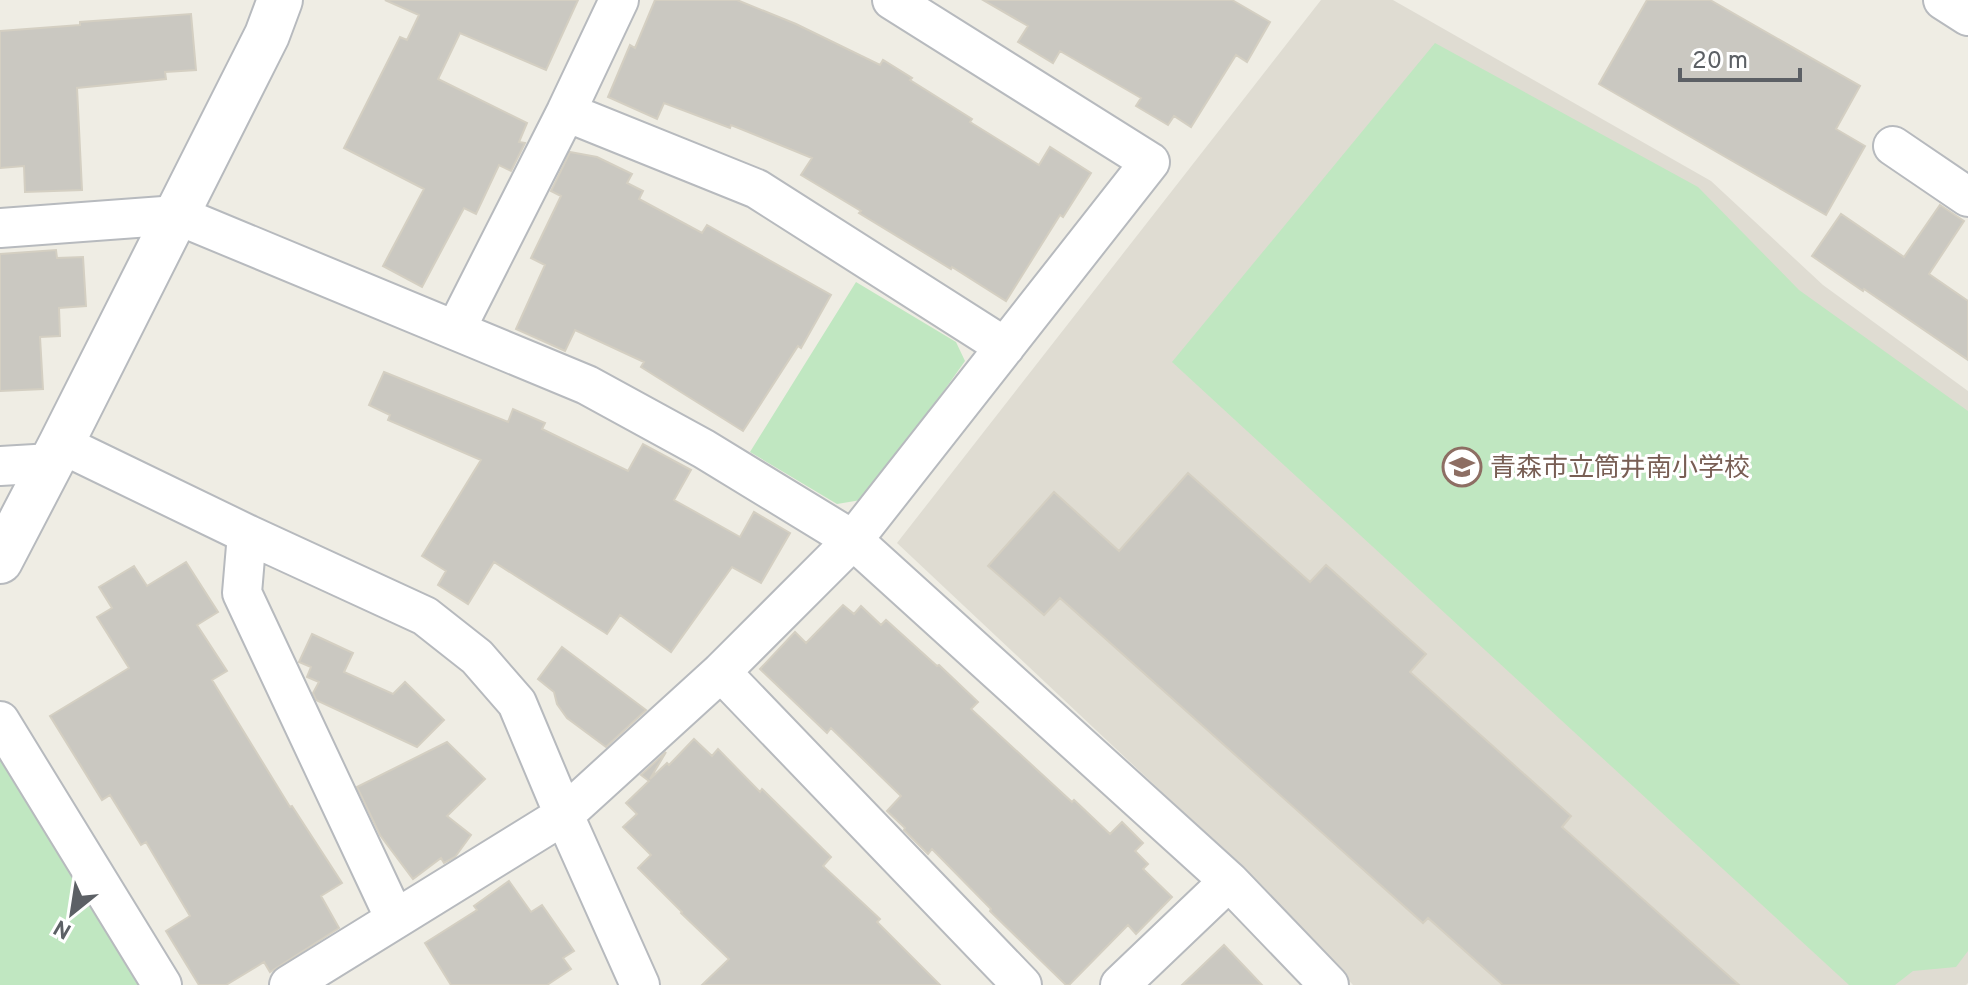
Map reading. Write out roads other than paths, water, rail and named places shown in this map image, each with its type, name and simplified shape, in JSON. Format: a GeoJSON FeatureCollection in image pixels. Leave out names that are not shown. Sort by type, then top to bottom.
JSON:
{"type":"FeatureCollection","features":[{"type":"Feature","properties":{"kind":"street"},"geometry":{"type":"LineString","coordinates":[[0,561],[267,35],[280,0]]}},
{"type":"Feature","properties":{"kind":"street"},"geometry":{"type":"LineString","coordinates":[[456,329],[619,0]]}},
{"type":"Feature","properties":{"kind":"street"},"geometry":{"type":"LineString","coordinates":[[289,985],[564,815],[721,672],[853,540],[1150,162],[892,0]]}},
{"type":"Feature","properties":{"kind":"street"},"geometry":{"type":"LineString","coordinates":[[1943,0],[1968,16]]}},
{"type":"Feature","properties":{"kind":"street"},"geometry":{"type":"LineString","coordinates":[[566,112],[757,189],[1005,347]]}},
{"type":"Feature","properties":{"kind":"street"},"geometry":{"type":"LineString","coordinates":[[1893,146],[1968,197]]}},
{"type":"Feature","properties":{"kind":"street"},"geometry":{"type":"LineString","coordinates":[[0,228],[177,215],[587,385],[704,449],[853,540],[1229,881],[1329,985]]}},
{"type":"Feature","properties":{"kind":"street"},"geometry":{"type":"LineString","coordinates":[[0,466],[56,453],[247,534],[425,616],[477,657],[517,703],[640,985]]}},
{"type":"Feature","properties":{"kind":"street"},"geometry":{"type":"LineString","coordinates":[[247,534],[242,593],[395,919]]}},
{"type":"Feature","properties":{"kind":"street"},"geometry":{"type":"LineString","coordinates":[[721,672],[1022,985]]}},
{"type":"Feature","properties":{"kind":"street"},"geometry":{"type":"LineString","coordinates":[[0,721],[162,985]]}},
{"type":"Feature","properties":{"kind":"street"},"geometry":{"type":"LineString","coordinates":[[1120,985],[1229,881]]}},
{"type":"Feature","properties":{"kind":"place","name":"青森市立筒井南小学校"},"geometry":{"type":"Point","coordinates":[1462,467]}}]}
